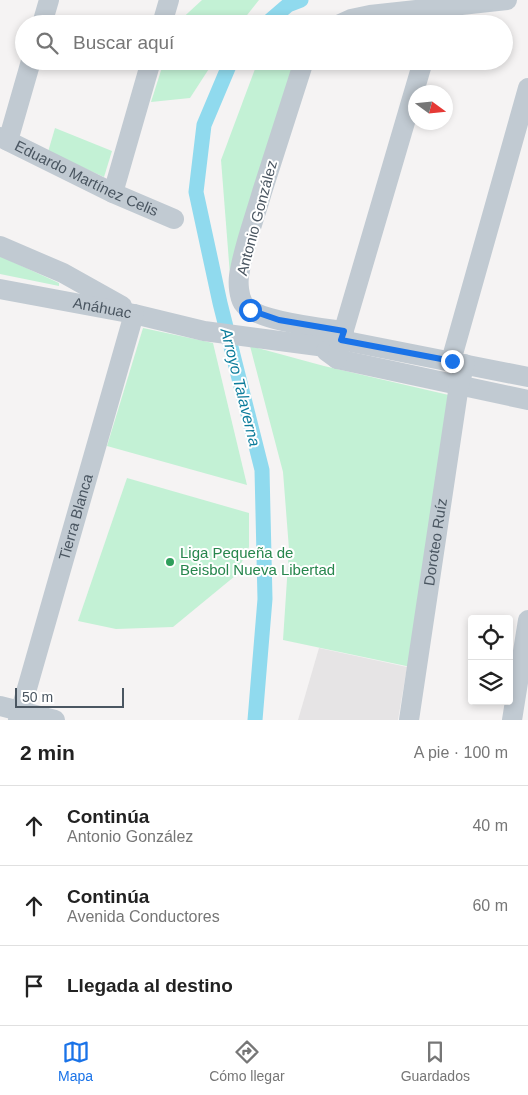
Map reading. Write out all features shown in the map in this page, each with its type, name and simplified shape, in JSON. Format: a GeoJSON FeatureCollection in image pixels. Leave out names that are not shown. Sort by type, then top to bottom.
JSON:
{"type":"FeatureCollection","features":[{"type":"Feature","properties":{"kind":"street"},"geometry":{"type":"LineString","coordinates":[[45,15],[49,0]]}},
{"type":"Feature","properties":{"kind":"street"},"geometry":{"type":"LineString","coordinates":[[165,15],[169,0]]}},
{"type":"Feature","properties":{"kind":"street"},"geometry":{"type":"LineString","coordinates":[[441,15],[507,0]]}},
{"type":"Feature","properties":{"kind":"street"},"geometry":{"type":"LineString","coordinates":[[4,139],[28,70]]}},
{"type":"Feature","properties":{"kind":"street"},"geometry":{"type":"LineString","coordinates":[[113,193],[148,70]]}},
{"type":"Feature","properties":{"kind":"street","name":"Antonio González"},"geometry":{"type":"LineString","coordinates":[[301,70],[248,237],[239,279],[240,291],[242,302],[250,310],[288,322],[340,343]]}},
{"type":"Feature","properties":{"kind":"street"},"geometry":{"type":"LineString","coordinates":[[340,343],[420,70]]}},
{"type":"Feature","properties":{"kind":"street","name":"Doroteo Ruíz"},"geometry":{"type":"LineString","coordinates":[[409,720],[459,385],[458,362],[528,88]]}},
{"type":"Feature","properties":{"kind":"street","name":"Eduardo Martínez Celis"},"geometry":{"type":"LineString","coordinates":[[4,139],[113,193],[174,219]]}},
{"type":"Feature","properties":{"kind":"street"},"geometry":{"type":"LineString","coordinates":[[0,246],[63,273],[134,314]]}},
{"type":"Feature","properties":{"kind":"street","name":"Anáhuac"},"geometry":{"type":"LineString","coordinates":[[0,290],[134,314],[204,331],[318,346],[340,343]]}},
{"type":"Feature","properties":{"kind":"street","name":"Tierra Blanca"},"geometry":{"type":"LineString","coordinates":[[19,715],[134,314]]}},
{"type":"Feature","properties":{"kind":"street"},"geometry":{"type":"LineString","coordinates":[[340,343],[458,362],[528,377]]}},
{"type":"Feature","properties":{"kind":"street"},"geometry":{"type":"LineString","coordinates":[[340,343],[459,385],[528,400]]}},
{"type":"Feature","properties":{"kind":"street"},"geometry":{"type":"LineString","coordinates":[[512,720],[528,620]]}},
{"type":"Feature","properties":{"kind":"street"},"geometry":{"type":"LineString","coordinates":[[0,706],[19,715],[55,720]]}},
{"type":"Feature","properties":{"kind":"shaded area"},"geometry":{"type":"Polygon","coordinates":[[[319,648],[407,667],[398,720],[298,720],[319,648]]]}},
{"type":"Feature","properties":{"kind":"green space"},"geometry":{"type":"Polygon","coordinates":[[[202,0],[259,0],[247,15],[186,15],[202,0]]]}},
{"type":"Feature","properties":{"kind":"green space"},"geometry":{"type":"Polygon","coordinates":[[[161,70],[208,70],[190,98],[151,102],[161,70]]]}},
{"type":"Feature","properties":{"kind":"green space"},"geometry":{"type":"Polygon","coordinates":[[[255,70],[295,70],[230,275],[221,160],[255,70]]]}},
{"type":"Feature","properties":{"kind":"green space"},"geometry":{"type":"Polygon","coordinates":[[[55,128],[112,151],[104,177],[48,152],[55,128]]]}},
{"type":"Feature","properties":{"kind":"green space"},"geometry":{"type":"Polygon","coordinates":[[[0,256],[59,283],[59,286],[0,274],[0,256]]]}},
{"type":"Feature","properties":{"kind":"green space"},"geometry":{"type":"Polygon","coordinates":[[[143,328],[213,343],[247,485],[107,446],[143,328]]]}},
{"type":"Feature","properties":{"kind":"green space"},"geometry":{"type":"Polygon","coordinates":[[[250,346],[324,366],[453,396],[411,667],[283,640],[289,549],[283,472],[250,346]]]}},
{"type":"Feature","properties":{"kind":"green space","name":"Liga Pequeña de Beisbol Nueva Libertad"},"geometry":{"type":"Polygon","coordinates":[[[127,478],[249,513],[249,547],[235,576],[173,627],[116,629],[78,621],[127,478]]]}},
{"type":"Feature","properties":{"kind":"waterway","name":"Arroyo Talaverna"},"geometry":{"type":"LineString","coordinates":[[276,15],[288,5],[301,0]]}},
{"type":"Feature","properties":{"kind":"waterway","name":"Arroyo Talaverna"},"geometry":{"type":"LineString","coordinates":[[227,70],[204,125],[196,192],[220,303],[262,470],[265,599],[255,720]]}},
{"type":"Feature","properties":{"kind":"place","name":"Liga Pequeña de Beisbol Nueva Libertad"},"geometry":{"type":"Point","coordinates":[170,562]}},
{"type":"Feature","properties":{"kind":"route"},"geometry":{"type":"LineString","coordinates":[[250,310],[279,320],[344,331],[341,340],[452,361]]}}]}
